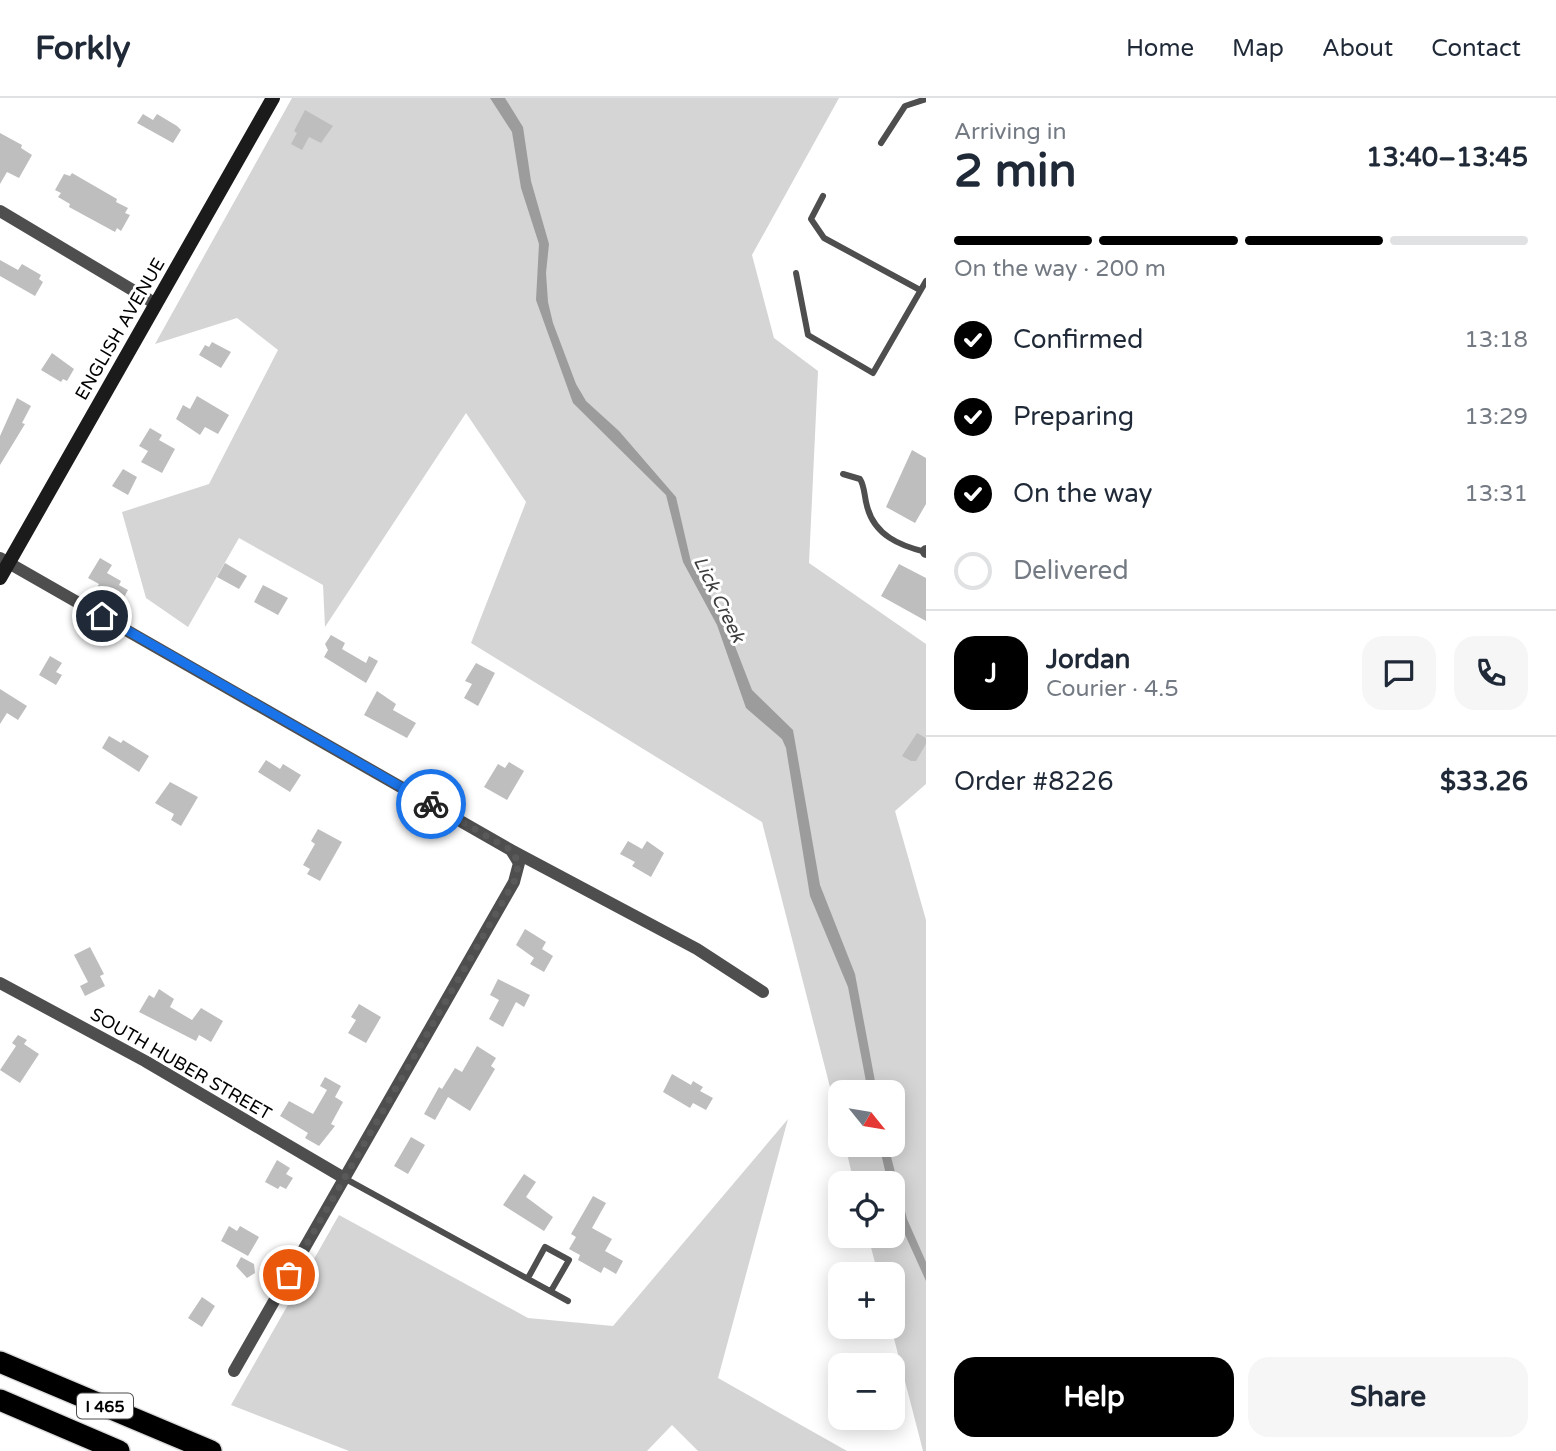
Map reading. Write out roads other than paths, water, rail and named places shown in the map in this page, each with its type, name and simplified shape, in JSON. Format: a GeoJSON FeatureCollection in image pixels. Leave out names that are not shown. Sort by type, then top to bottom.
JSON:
{"type":"FeatureCollection","features":[{"type":"Feature","properties":{"kind":"highway","name":"I 465"},"geometry":{"type":"LineString","coordinates":[[0,1362],[211,1451]]}},
{"type":"Feature","properties":{"kind":"highway","name":"I 465"},"geometry":{"type":"LineString","coordinates":[[0,1400],[119,1451]]}},
{"type":"Feature","properties":{"kind":"street","name":"ENGLISH AVENUE"},"geometry":{"type":"LineString","coordinates":[[0,578],[4,561],[273,98]]}},
{"type":"Feature","properties":{"kind":"street"},"geometry":{"type":"LineString","coordinates":[[0,211],[156,303]]}},
{"type":"Feature","properties":{"kind":"street"},"geometry":{"type":"LineString","coordinates":[[4,561],[511,850],[697,949],[763,992]]}},
{"type":"Feature","properties":{"kind":"street"},"geometry":{"type":"LineString","coordinates":[[233,1371],[514,882],[519,863],[511,850]]}},
{"type":"Feature","properties":{"kind":"street","name":"SOUTH HUBER STREET"},"geometry":{"type":"LineString","coordinates":[[0,982],[145,1061],[344,1178]]}},
{"type":"Feature","properties":{"kind":"lane"},"geometry":{"type":"LineString","coordinates":[[881,143],[905,106],[926,99]]}},
{"type":"Feature","properties":{"kind":"lane"},"geometry":{"type":"LineString","coordinates":[[822,195],[811,219],[824,238],[920,290]]}},
{"type":"Feature","properties":{"kind":"lane"},"geometry":{"type":"LineString","coordinates":[[796,273],[808,335],[873,373],[926,281]]}},
{"type":"Feature","properties":{"kind":"lane"},"geometry":{"type":"LineString","coordinates":[[843,474],[859,479],[867,507],[884,534],[902,546],[926,552]]}},
{"type":"Feature","properties":{"kind":"lane"},"geometry":{"type":"LineString","coordinates":[[344,1178],[568,1301]]}},
{"type":"Feature","properties":{"kind":"lane"},"geometry":{"type":"LineString","coordinates":[[528,1278],[545,1247],[569,1260],[551,1291]]}},
{"type":"Feature","properties":{"kind":"water label","name":"Lick Creek"},"geometry":{"type":"Point","coordinates":[720,599]}}]}
